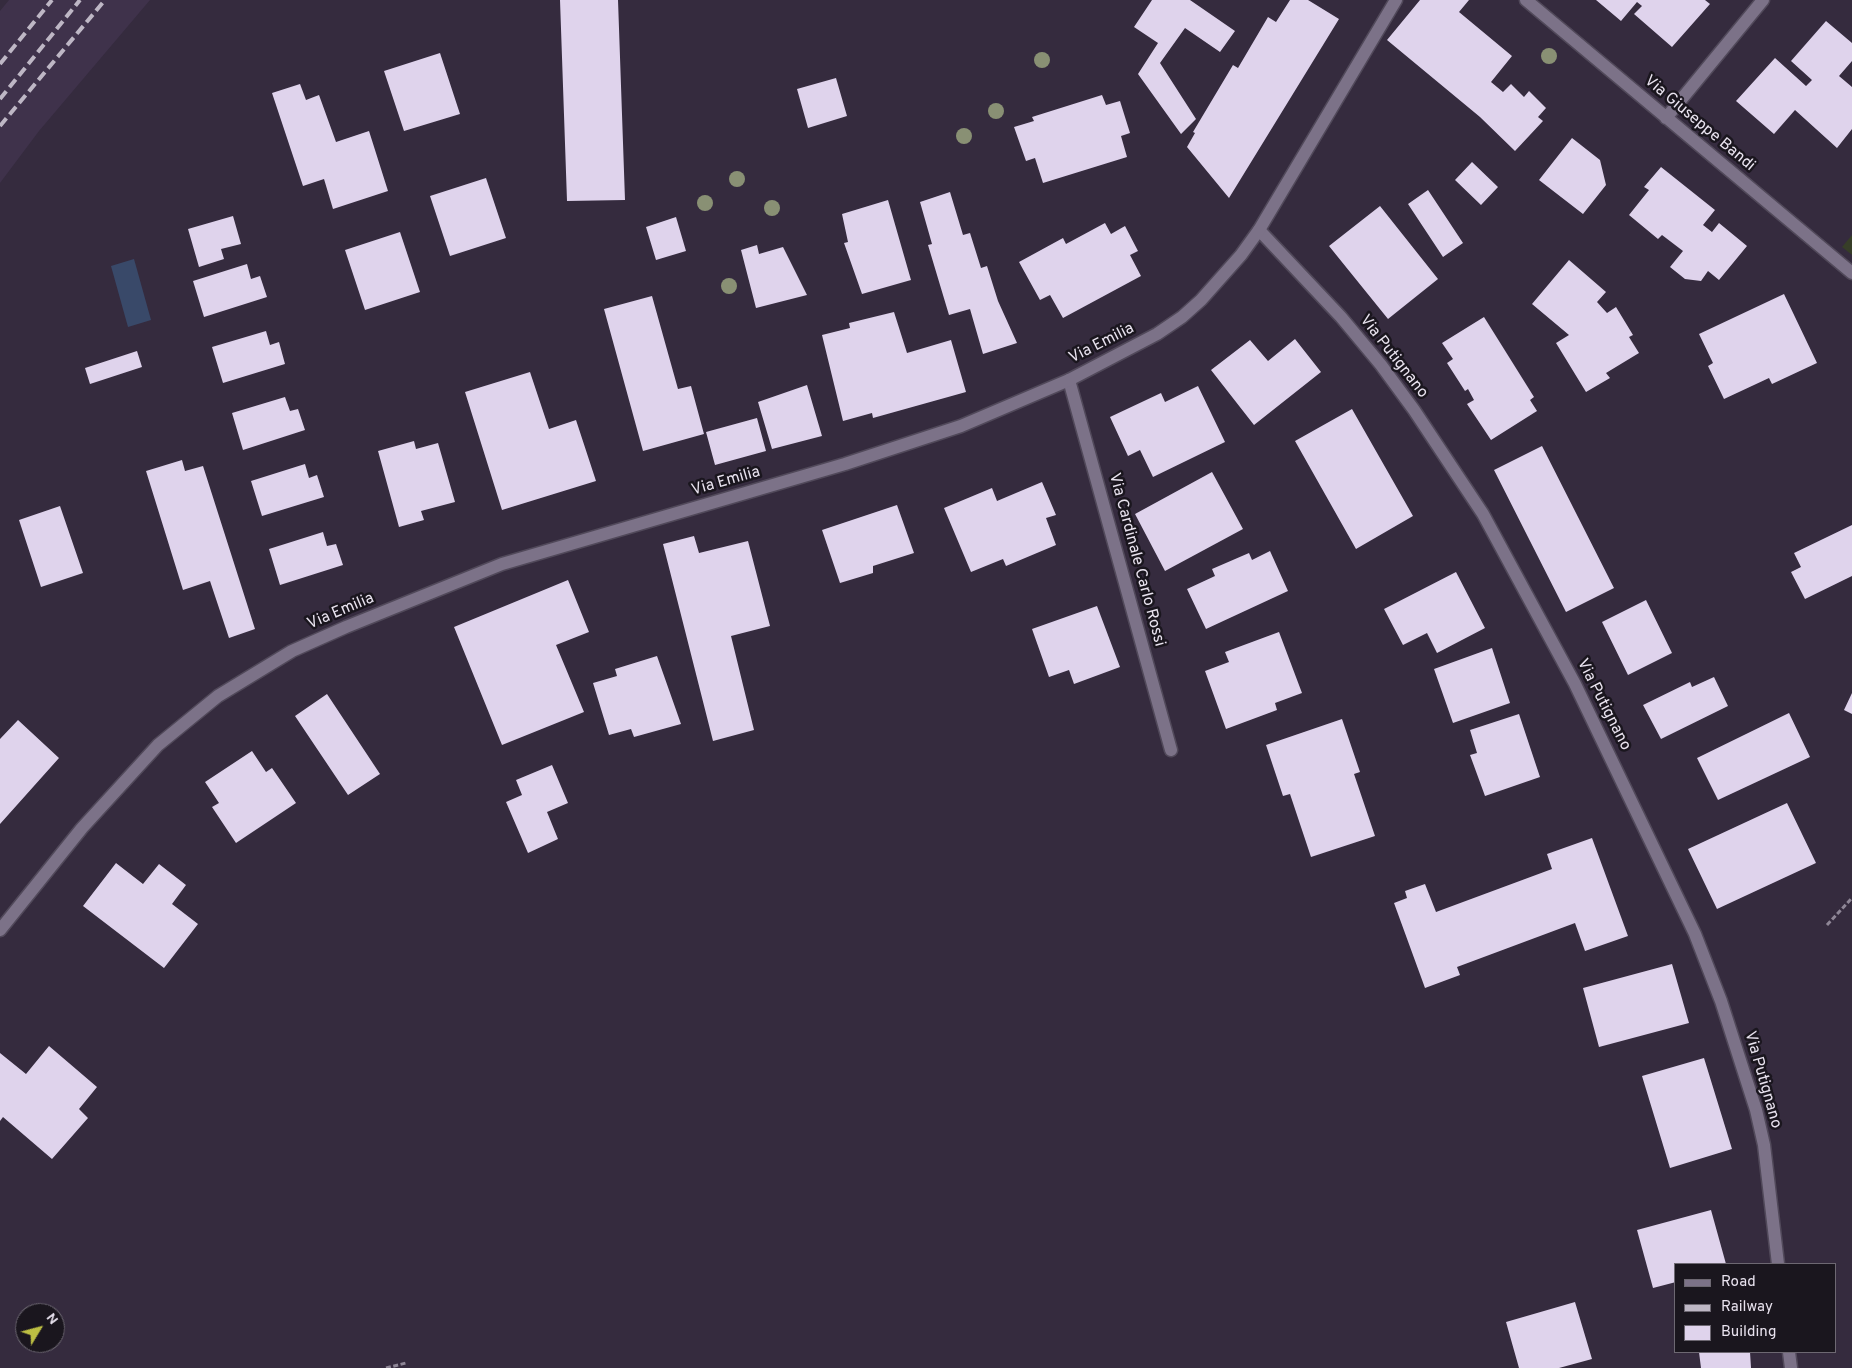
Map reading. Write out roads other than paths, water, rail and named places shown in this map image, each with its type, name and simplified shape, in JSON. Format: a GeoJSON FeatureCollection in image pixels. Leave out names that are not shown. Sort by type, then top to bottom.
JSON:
{"type":"FeatureCollection","features":[{"type":"Feature","properties":{"kind":"street","name":"Via Emilia"},"geometry":{"type":"LineString","coordinates":[[0,930],[82,828],[158,745],[218,696],[292,651],[346,626],[494,567],[872,456],[961,426],[1069,380],[1127,351],[1182,317],[1226,273],[1259,230],[1396,0]]}},
{"type":"Feature","properties":{"kind":"street","name":"Via Giuseppe Bandi"},"geometry":{"type":"LineString","coordinates":[[1526,0],[1852,273]]}},
{"type":"Feature","properties":{"kind":"street"},"geometry":{"type":"LineString","coordinates":[[1666,118],[1764,0]]}},
{"type":"Feature","properties":{"kind":"street","name":"Via Putignano"},"geometry":{"type":"LineString","coordinates":[[1259,230],[1341,317],[1381,365],[1414,410],[1483,514],[1575,684],[1687,916],[1721,1000],[1756,1110],[1764,1145],[1778,1263]]}},
{"type":"Feature","properties":{"kind":"street","name":"Via Cardinale Carlo Rossi"},"geometry":{"type":"LineString","coordinates":[[1069,380],[1170,750]]}},
{"type":"Feature","properties":{"kind":"street"},"geometry":{"type":"LineString","coordinates":[[1789,1353],[1792,1368]]}},
{"type":"Feature","properties":{"kind":"water"},"geometry":{"type":"Polygon","coordinates":[[[134,259],[151,320],[128,327],[111,266],[134,259]]]}},
{"type":"Feature","properties":{"kind":"railway"},"geometry":{"type":"LineString","coordinates":[[0,64],[52,0]]}},
{"type":"Feature","properties":{"kind":"railway"},"geometry":{"type":"LineString","coordinates":[[0,99],[80,0]]}},
{"type":"Feature","properties":{"kind":"railway"},"geometry":{"type":"LineString","coordinates":[[0,126],[105,0]]}}]}
